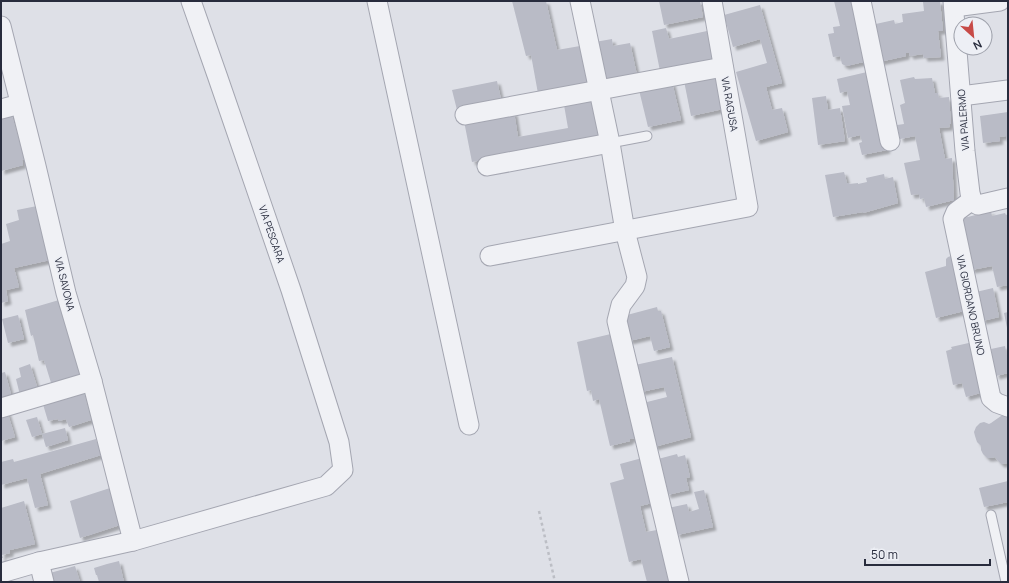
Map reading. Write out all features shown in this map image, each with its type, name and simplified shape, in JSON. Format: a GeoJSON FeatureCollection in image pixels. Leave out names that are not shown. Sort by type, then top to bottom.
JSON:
{"type":"FeatureCollection","features":[{"type":"Feature","properties":{"kind":"street","name":"VIA PESCARA"},"geometry":{"type":"LineString","coordinates":[[133,541],[326,486],[343,470],[340,442],[293,297],[191,1]]}},
{"type":"Feature","properties":{"kind":"street"},"geometry":{"type":"LineString","coordinates":[[377,1],[469,425]]}},
{"type":"Feature","properties":{"kind":"street"},"geometry":{"type":"LineString","coordinates":[[580,1],[610,143],[625,231],[637,277],[635,286],[621,305],[617,321],[679,582]]}},
{"type":"Feature","properties":{"kind":"street","name":"VIA RAGUSA"},"geometry":{"type":"LineString","coordinates":[[625,231],[748,207],[712,1]]}},
{"type":"Feature","properties":{"kind":"street"},"geometry":{"type":"LineString","coordinates":[[861,1],[890,141]]}},
{"type":"Feature","properties":{"kind":"street"},"geometry":{"type":"LineString","coordinates":[[954,4],[1000,1]]}},
{"type":"Feature","properties":{"kind":"street","name":"VIA PALERMO"},"geometry":{"type":"LineString","coordinates":[[954,4],[966,158],[970,197],[972,200]]}},
{"type":"Feature","properties":{"kind":"street","name":"VIA SAVONA"},"geometry":{"type":"LineString","coordinates":[[1,26],[66,293],[92,381],[133,541]]}},
{"type":"Feature","properties":{"kind":"street"},"geometry":{"type":"LineString","coordinates":[[465,115],[723,67]]}},
{"type":"Feature","properties":{"kind":"street"},"geometry":{"type":"LineString","coordinates":[[961,96],[1008,90]]}},
{"type":"Feature","properties":{"kind":"street"},"geometry":{"type":"LineString","coordinates":[[1,109],[20,104]]}},
{"type":"Feature","properties":{"kind":"street"},"geometry":{"type":"LineString","coordinates":[[487,166],[610,143]]}},
{"type":"Feature","properties":{"kind":"street"},"geometry":{"type":"LineString","coordinates":[[972,200],[978,205],[1008,198]]}},
{"type":"Feature","properties":{"kind":"street","name":"VIA GIORDANO BRUNO"},"geometry":{"type":"LineString","coordinates":[[972,200],[956,212],[953,219],[991,398],[997,403],[1008,407]]}},
{"type":"Feature","properties":{"kind":"street"},"geometry":{"type":"LineString","coordinates":[[490,256],[625,231]]}},
{"type":"Feature","properties":{"kind":"street"},"geometry":{"type":"LineString","coordinates":[[1,408],[92,381]]}},
{"type":"Feature","properties":{"kind":"street"},"geometry":{"type":"LineString","coordinates":[[1,573],[39,562],[133,541]]}},
{"type":"Feature","properties":{"kind":"street"},"geometry":{"type":"LineString","coordinates":[[39,562],[44,582]]}},
{"type":"Feature","properties":{"kind":"lane"},"geometry":{"type":"LineString","coordinates":[[610,143],[647,136]]}},
{"type":"Feature","properties":{"kind":"lane"},"geometry":{"type":"LineString","coordinates":[[991,515],[1006,582]]}},
{"type":"Feature","properties":{"kind":"path"},"geometry":{"type":"LineString","coordinates":[[539,511],[555,582]]}},
{"type":"Feature","properties":{"kind":"building"},"geometry":{"type":"Polygon","coordinates":[[[512,1],[546,1],[557,50],[580,46],[588,87],[539,99],[531,55],[526,56],[512,1]]]}},
{"type":"Feature","properties":{"kind":"building"},"geometry":{"type":"Polygon","coordinates":[[[659,1],[700,1],[703,17],[664,25],[659,1]]]}},
{"type":"Feature","properties":{"kind":"building"},"geometry":{"type":"Polygon","coordinates":[[[834,1],[855,1],[868,61],[846,66],[842,64],[840,56],[833,57],[828,34],[834,33],[833,27],[840,26],[834,1]]]}},
{"type":"Feature","properties":{"kind":"building"},"geometry":{"type":"Polygon","coordinates":[[[940,1],[943,31],[938,31],[941,57],[924,58],[923,54],[910,56],[909,53],[906,53],[906,56],[879,62],[871,25],[894,20],[895,24],[903,22],[902,14],[924,11],[923,2],[940,1]]]}},
{"type":"Feature","properties":{"kind":"building"},"geometry":{"type":"Polygon","coordinates":[[[760,5],[782,83],[766,87],[772,110],[782,108],[788,132],[756,141],[736,72],[767,63],[760,39],[733,47],[724,15],[760,5]]]}},
{"type":"Feature","properties":{"kind":"building"},"geometry":{"type":"Polygon","coordinates":[[[666,28],[669,39],[707,31],[713,60],[660,71],[652,31],[666,28]]]}},
{"type":"Feature","properties":{"kind":"building"},"geometry":{"type":"Polygon","coordinates":[[[612,39],[613,46],[630,43],[637,75],[603,82],[595,42],[612,39]]]}},
{"type":"Feature","properties":{"kind":"building"},"geometry":{"type":"Polygon","coordinates":[[[867,72],[887,150],[862,155],[859,143],[862,142],[860,135],[848,138],[842,106],[850,105],[847,91],[840,93],[837,79],[867,72]]]}},
{"type":"Feature","properties":{"kind":"building"},"geometry":{"type":"Polygon","coordinates":[[[715,74],[723,109],[691,116],[684,81],[715,74]]]}},
{"type":"Feature","properties":{"kind":"building"},"geometry":{"type":"Polygon","coordinates":[[[914,77],[915,79],[932,78],[935,93],[938,93],[939,98],[949,97],[951,124],[949,124],[950,127],[939,128],[945,159],[952,158],[954,200],[926,207],[924,198],[920,199],[919,194],[911,195],[904,163],[920,160],[915,136],[900,139],[897,125],[904,124],[900,105],[905,103],[900,80],[914,77]]]}},
{"type":"Feature","properties":{"kind":"building"},"geometry":{"type":"Polygon","coordinates":[[[497,81],[502,104],[458,114],[452,90],[497,81]]]}},
{"type":"Feature","properties":{"kind":"building"},"geometry":{"type":"Polygon","coordinates":[[[672,82],[681,120],[648,127],[639,90],[672,82]]]}},
{"type":"Feature","properties":{"kind":"building"},"geometry":{"type":"Polygon","coordinates":[[[826,96],[828,110],[840,108],[845,141],[818,145],[812,98],[826,96]]]}},
{"type":"Feature","properties":{"kind":"building"},"geometry":{"type":"Polygon","coordinates":[[[591,100],[598,138],[472,162],[464,121],[514,112],[518,137],[568,128],[564,105],[591,100]]]}},
{"type":"Feature","properties":{"kind":"building"},"geometry":{"type":"Polygon","coordinates":[[[11,112],[24,159],[22,160],[23,165],[1,171],[1,115],[11,112]]]}},
{"type":"Feature","properties":{"kind":"building"},"geometry":{"type":"Polygon","coordinates":[[[1008,112],[1008,143],[1006,136],[999,137],[1000,141],[983,143],[980,116],[1008,112]]]}},
{"type":"Feature","properties":{"kind":"building"},"geometry":{"type":"Polygon","coordinates":[[[844,172],[847,183],[849,184],[867,182],[866,178],[884,174],[885,179],[893,177],[898,203],[863,213],[833,217],[825,175],[844,172]]]}},
{"type":"Feature","properties":{"kind":"building"},"geometry":{"type":"Polygon","coordinates":[[[37,206],[50,260],[14,268],[19,287],[6,290],[8,301],[1,303],[1,244],[10,241],[6,224],[19,220],[17,210],[37,206]]]}},
{"type":"Feature","properties":{"kind":"building"},"geometry":{"type":"Polygon","coordinates":[[[991,211],[992,216],[1005,213],[1006,215],[1008,214],[1008,285],[997,287],[992,266],[971,270],[960,219],[991,211]]]}},
{"type":"Feature","properties":{"kind":"building"},"geometry":{"type":"Polygon","coordinates":[[[951,256],[964,311],[936,318],[925,272],[946,266],[946,259],[951,256]]]}},
{"type":"Feature","properties":{"kind":"building"},"geometry":{"type":"Polygon","coordinates":[[[993,288],[999,317],[982,321],[976,292],[993,288]]]}},
{"type":"Feature","properties":{"kind":"building"},"geometry":{"type":"Polygon","coordinates":[[[59,300],[80,377],[52,386],[44,360],[39,361],[25,310],[59,300]]]}},
{"type":"Feature","properties":{"kind":"building"},"geometry":{"type":"Polygon","coordinates":[[[657,307],[658,311],[661,311],[670,347],[654,351],[650,336],[629,341],[624,319],[627,315],[657,307]]]}},
{"type":"Feature","properties":{"kind":"building"},"geometry":{"type":"Polygon","coordinates":[[[1008,312],[1008,328],[1007,328],[1004,313],[1008,312]]]}},
{"type":"Feature","properties":{"kind":"building"},"geometry":{"type":"Polygon","coordinates":[[[18,315],[24,339],[8,343],[2,319],[18,315]]]}},
{"type":"Feature","properties":{"kind":"building"},"geometry":{"type":"Polygon","coordinates":[[[615,333],[627,395],[624,396],[630,422],[633,421],[637,438],[610,446],[599,399],[593,401],[591,390],[587,391],[577,342],[615,333]]]}},
{"type":"Feature","properties":{"kind":"building"},"geometry":{"type":"Polygon","coordinates":[[[973,342],[984,392],[966,397],[962,383],[953,385],[946,351],[952,349],[951,347],[973,342]]]}},
{"type":"Feature","properties":{"kind":"building"},"geometry":{"type":"Polygon","coordinates":[[[1005,346],[1008,360],[1008,373],[996,376],[994,365],[987,366],[985,356],[992,355],[991,349],[1005,346]]]}},
{"type":"Feature","properties":{"kind":"building"},"geometry":{"type":"Polygon","coordinates":[[[672,357],[691,437],[654,447],[643,403],[667,397],[664,387],[641,392],[635,365],[672,357]]]}},
{"type":"Feature","properties":{"kind":"building"},"geometry":{"type":"Polygon","coordinates":[[[30,364],[38,390],[20,395],[16,379],[21,377],[19,368],[30,364]]]}},
{"type":"Feature","properties":{"kind":"building"},"geometry":{"type":"Polygon","coordinates":[[[5,372],[12,398],[1,401],[1,373],[5,372]]]}},
{"type":"Feature","properties":{"kind":"building"},"geometry":{"type":"Polygon","coordinates":[[[83,389],[91,420],[69,427],[66,419],[59,421],[58,419],[48,421],[42,401],[83,389]]]}},
{"type":"Feature","properties":{"kind":"building"},"geometry":{"type":"Polygon","coordinates":[[[7,411],[15,437],[1,441],[1,413],[7,411]]]}},
{"type":"Feature","properties":{"kind":"building"},"geometry":{"type":"Polygon","coordinates":[[[1008,415],[1008,463],[1001,464],[995,457],[987,458],[983,454],[974,432],[980,423],[984,422],[989,424],[1001,416],[1008,415]]]}},
{"type":"Feature","properties":{"kind":"building"},"geometry":{"type":"Polygon","coordinates":[[[37,417],[42,434],[32,437],[26,420],[37,417]]]}},
{"type":"Feature","properties":{"kind":"building"},"geometry":{"type":"Polygon","coordinates":[[[65,428],[68,440],[46,447],[42,434],[65,428]]]}},
{"type":"Feature","properties":{"kind":"building"},"geometry":{"type":"Polygon","coordinates":[[[96,439],[101,455],[40,474],[48,505],[35,508],[27,478],[1,485],[1,462],[13,459],[14,462],[96,439]]]}},
{"type":"Feature","properties":{"kind":"building"},"geometry":{"type":"Polygon","coordinates":[[[677,454],[678,457],[685,455],[690,477],[686,478],[689,490],[667,495],[658,459],[677,454]]]}},
{"type":"Feature","properties":{"kind":"building"},"geometry":{"type":"Polygon","coordinates":[[[642,458],[656,502],[640,506],[646,532],[662,529],[674,582],[647,582],[641,559],[629,562],[610,483],[624,479],[620,464],[642,458]]]}},
{"type":"Feature","properties":{"kind":"building"},"geometry":{"type":"Polygon","coordinates":[[[1008,481],[1008,502],[984,507],[979,488],[1008,481]]]}},
{"type":"Feature","properties":{"kind":"building"},"geometry":{"type":"Polygon","coordinates":[[[110,488],[120,525],[80,538],[70,501],[110,488]]]}},
{"type":"Feature","properties":{"kind":"building"},"geometry":{"type":"Polygon","coordinates":[[[704,490],[713,527],[677,535],[668,508],[687,504],[689,512],[699,509],[694,492],[704,490]]]}},
{"type":"Feature","properties":{"kind":"building"},"geometry":{"type":"Polygon","coordinates":[[[24,501],[35,544],[10,550],[10,553],[2,555],[3,558],[1,558],[1,508],[24,501]]]}},
{"type":"Feature","properties":{"kind":"building"},"geometry":{"type":"Polygon","coordinates":[[[119,561],[124,582],[99,582],[94,568],[119,561]]]}},
{"type":"Feature","properties":{"kind":"building"},"geometry":{"type":"Polygon","coordinates":[[[75,566],[80,582],[52,582],[50,573],[75,566]]]}}]}
